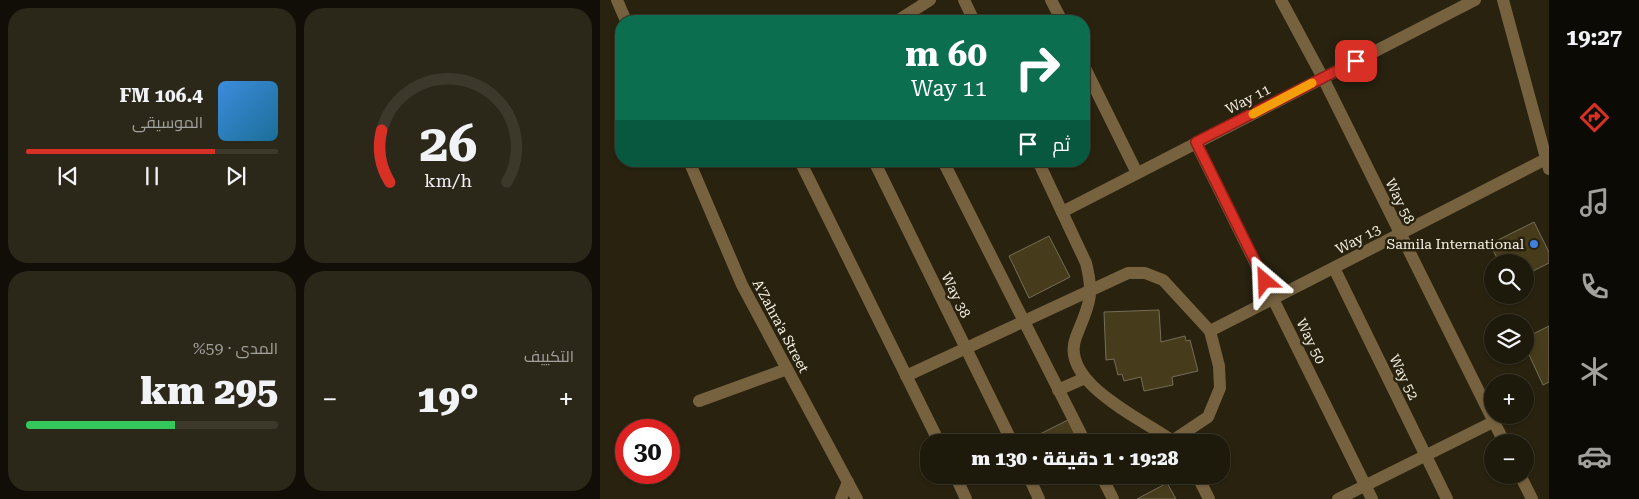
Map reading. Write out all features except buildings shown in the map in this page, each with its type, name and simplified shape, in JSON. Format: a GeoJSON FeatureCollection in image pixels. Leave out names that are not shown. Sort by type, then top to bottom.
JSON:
{"type":"FeatureCollection","features":[{"type":"Feature","properties":{"kind":"street"},"geometry":{"type":"LineString","coordinates":[[617,0],[623,15]]}},
{"type":"Feature","properties":{"kind":"street"},"geometry":{"type":"LineString","coordinates":[[906,15],[930,0]]}},
{"type":"Feature","properties":{"kind":"street"},"geometry":{"type":"LineString","coordinates":[[964,0],[971,15]]}},
{"type":"Feature","properties":{"kind":"street"},"geometry":{"type":"LineString","coordinates":[[1051,0],[1059,15]]}},
{"type":"Feature","properties":{"kind":"street","name":"Way 58"},"geometry":{"type":"LineString","coordinates":[[1282,0],[1323,78],[1484,402]]}},
{"type":"Feature","properties":{"kind":"street","name":"Way 11"},"geometry":{"type":"LineString","coordinates":[[1062,212],[1475,0]]}},
{"type":"Feature","properties":{"kind":"street"},"geometry":{"type":"LineString","coordinates":[[1503,0],[1548,164]]}},
{"type":"Feature","properties":{"kind":"street"},"geometry":{"type":"LineString","coordinates":[[1090,78],[1138,173]]}},
{"type":"Feature","properties":{"kind":"street","name":"Way 50"},"geometry":{"type":"LineString","coordinates":[[1196,142],[1372,499]]}},
{"type":"Feature","properties":{"kind":"street","name":"Way 13"},"geometry":{"type":"LineString","coordinates":[[1210,331],[1400,234],[1548,164]]}},
{"type":"Feature","properties":{"kind":"street","name":"A'Zahra'a Street"},"geometry":{"type":"LineString","coordinates":[[692,167],[742,285],[857,499]]}},
{"type":"Feature","properties":{"kind":"street"},"geometry":{"type":"LineString","coordinates":[[803,167],[935,434]]}},
{"type":"Feature","properties":{"kind":"street","name":"Way 38"},"geometry":{"type":"LineString","coordinates":[[877,167],[1008,434]]}},
{"type":"Feature","properties":{"kind":"street"},"geometry":{"type":"LineString","coordinates":[[946,167],[1081,434]]}},
{"type":"Feature","properties":{"kind":"street"},"geometry":{"type":"LineString","coordinates":[[1041,167],[1086,263],[1091,291],[1090,301],[1074,342],[1072,354],[1085,378],[1095,389],[1161,434]]}},
{"type":"Feature","properties":{"kind":"street","name":"Way 52"},"geometry":{"type":"LineString","coordinates":[[1334,268],[1447,499]]}},
{"type":"Feature","properties":{"kind":"street"},"geometry":{"type":"LineString","coordinates":[[906,376],[1128,273],[1145,274],[1163,280],[1210,331],[1219,366],[1220,388],[1208,417],[1184,434]]}},
{"type":"Feature","properties":{"kind":"street"},"geometry":{"type":"LineString","coordinates":[[699,401],[787,370]]}},
{"type":"Feature","properties":{"kind":"street"},"geometry":{"type":"LineString","coordinates":[[1058,390],[1085,378]]}},
{"type":"Feature","properties":{"kind":"street"},"geometry":{"type":"LineString","coordinates":[[1338,499],[1490,424]]}},
{"type":"Feature","properties":{"kind":"street"},"geometry":{"type":"LineString","coordinates":[[841,499],[848,482]]}},
{"type":"Feature","properties":{"kind":"street"},"geometry":{"type":"LineString","coordinates":[[959,484],[966,499]]}},
{"type":"Feature","properties":{"kind":"street"},"geometry":{"type":"LineString","coordinates":[[1032,484],[1039,499]]}},
{"type":"Feature","properties":{"kind":"street"},"geometry":{"type":"LineString","coordinates":[[1106,484],[1113,499]]}},
{"type":"Feature","properties":{"kind":"street"},"geometry":{"type":"LineString","coordinates":[[1202,484],[1210,499]]}},
{"type":"Feature","properties":{"kind":"street"},"geometry":{"type":"LineString","coordinates":[[1524,484],[1532,499]]}},
{"type":"Feature","properties":{"kind":"slow traffic"},"geometry":{"type":"LineString","coordinates":[[1253,114],[1312,83]]}},
{"type":"Feature","properties":{"kind":"place","name":"Samila International"},"geometry":{"type":"Point","coordinates":[1534,244]}},
{"type":"Feature","properties":{"kind":"route"},"geometry":{"type":"LineString","coordinates":[[1265,281],[1196,142],[1356,61]]}}]}
